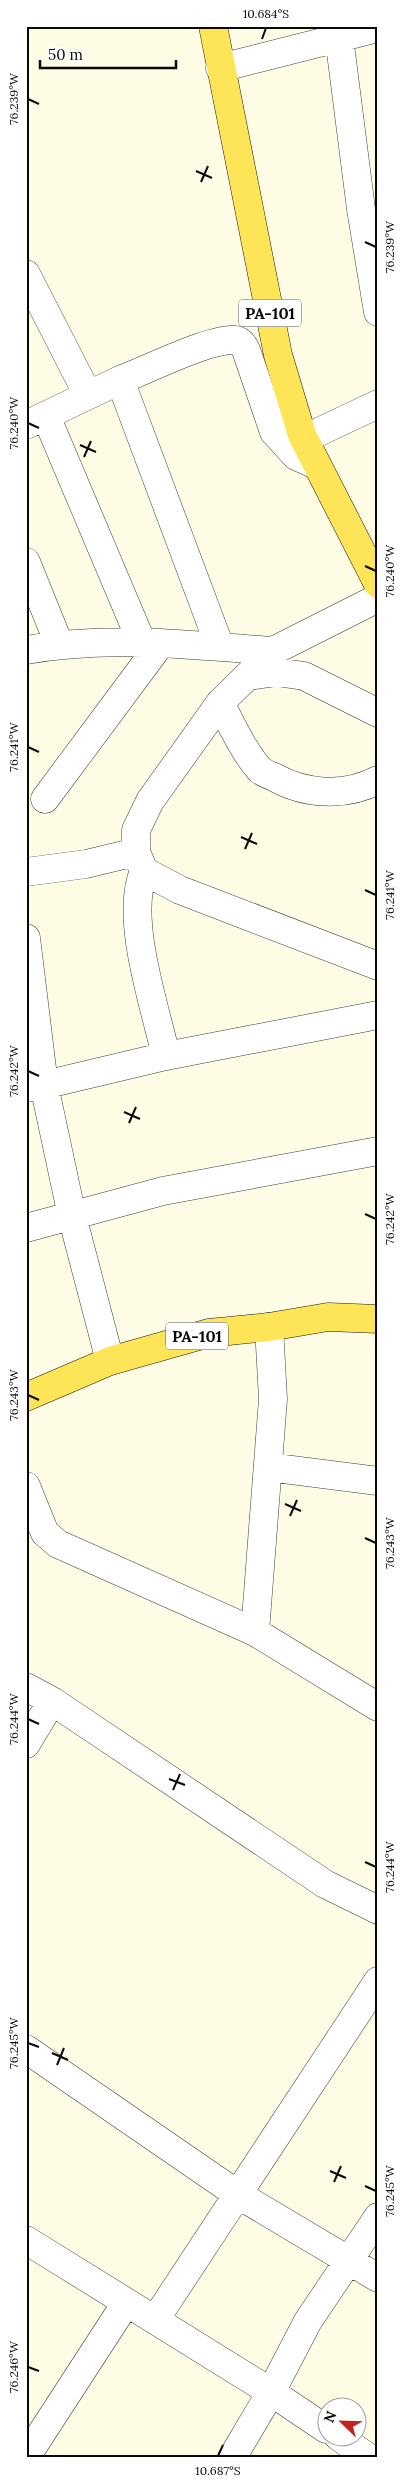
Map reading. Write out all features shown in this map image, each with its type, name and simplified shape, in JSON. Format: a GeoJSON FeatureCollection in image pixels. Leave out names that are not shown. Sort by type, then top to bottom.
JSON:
{"type":"FeatureCollection","features":[{"type":"Feature","properties":{"kind":"main road","name":"PA-101"},"geometry":{"type":"LineString","coordinates":[[213,26],[278,355],[304,439],[378,584]]}},
{"type":"Feature","properties":{"kind":"main road","name":"PA-101"},"geometry":{"type":"LineString","coordinates":[[26,1397],[110,1361],[209,1333],[268,1327],[328,1317],[378,1319]]}},
{"type":"Feature","properties":{"kind":"street"},"geometry":{"type":"LineString","coordinates":[[220,68],[378,28]]}},
{"type":"Feature","properties":{"kind":"street"},"geometry":{"type":"LineString","coordinates":[[339,37],[370,208],[378,312]]}},
{"type":"Feature","properties":{"kind":"street"},"geometry":{"type":"LineString","coordinates":[[26,274],[88,395]]}},
{"type":"Feature","properties":{"kind":"street"},"geometry":{"type":"LineString","coordinates":[[152,643],[36,421],[120,380],[208,346],[232,340],[239,341],[246,350],[274,432],[296,456],[316,464]]}},
{"type":"Feature","properties":{"kind":"street"},"geometry":{"type":"LineString","coordinates":[[120,380],[220,647]]}},
{"type":"Feature","properties":{"kind":"street"},"geometry":{"type":"LineString","coordinates":[[304,439],[378,404]]}},
{"type":"Feature","properties":{"kind":"street"},"geometry":{"type":"LineString","coordinates":[[26,562],[59,644]]}},
{"type":"Feature","properties":{"kind":"street"},"geometry":{"type":"LineString","coordinates":[[166,1056],[137,927],[140,862],[136,830],[150,801],[220,704],[273,651],[378,598]]}},
{"type":"Feature","properties":{"kind":"street"},"geometry":{"type":"LineString","coordinates":[[26,650],[59,644],[98,641],[273,651]]}},
{"type":"Feature","properties":{"kind":"street"},"geometry":{"type":"LineString","coordinates":[[45,798],[152,643]]}},
{"type":"Feature","properties":{"kind":"street"},"geometry":{"type":"LineString","coordinates":[[248,676],[277,672],[304,676],[378,713]]}},
{"type":"Feature","properties":{"kind":"street"},"geometry":{"type":"LineString","coordinates":[[220,704],[244,748],[261,771],[287,785],[306,791],[336,792],[378,780]]}},
{"type":"Feature","properties":{"kind":"street"},"geometry":{"type":"LineString","coordinates":[[26,872],[86,864],[140,862],[180,890],[378,966]]}},
{"type":"Feature","properties":{"kind":"street"},"geometry":{"type":"LineString","coordinates":[[26,938],[35,1086],[110,1361]]}},
{"type":"Feature","properties":{"kind":"street"},"geometry":{"type":"LineString","coordinates":[[35,1086],[166,1056],[378,1015]]}},
{"type":"Feature","properties":{"kind":"street"},"geometry":{"type":"LineString","coordinates":[[26,1228],[163,1191],[378,1151]]}},
{"type":"Feature","properties":{"kind":"street"},"geometry":{"type":"LineString","coordinates":[[255,1632],[273,1399],[268,1327]]}},
{"type":"Feature","properties":{"kind":"street"},"geometry":{"type":"LineString","coordinates":[[268,1467],[378,1481]]}},
{"type":"Feature","properties":{"kind":"street"},"geometry":{"type":"LineString","coordinates":[[26,1486],[45,1533],[58,1544],[255,1632],[378,1707]]}},
{"type":"Feature","properties":{"kind":"street"},"geometry":{"type":"LineString","coordinates":[[26,1687],[52,1701],[325,1884],[378,1910]]}},
{"type":"Feature","properties":{"kind":"street"},"geometry":{"type":"LineString","coordinates":[[26,1744],[52,1701]]}},
{"type":"Feature","properties":{"kind":"street"},"geometry":{"type":"LineString","coordinates":[[378,1701],[378,1707]]}},
{"type":"Feature","properties":{"kind":"street"},"geometry":{"type":"LineString","coordinates":[[154,2320],[378,1982]]}},
{"type":"Feature","properties":{"kind":"street"},"geometry":{"type":"LineString","coordinates":[[26,2048],[237,2194],[378,2278]]}},
{"type":"Feature","properties":{"kind":"street"},"geometry":{"type":"LineString","coordinates":[[232,2458],[271,2392],[308,2322],[378,2216]]}},
{"type":"Feature","properties":{"kind":"street"},"geometry":{"type":"LineString","coordinates":[[26,2240],[271,2392],[316,2422]]}},
{"type":"Feature","properties":{"kind":"street"},"geometry":{"type":"LineString","coordinates":[[26,2457],[126,2303]]}},
{"type":"Feature","properties":{"kind":"street"},"geometry":{"type":"LineString","coordinates":[[352,2446],[369,2458]]}}]}
